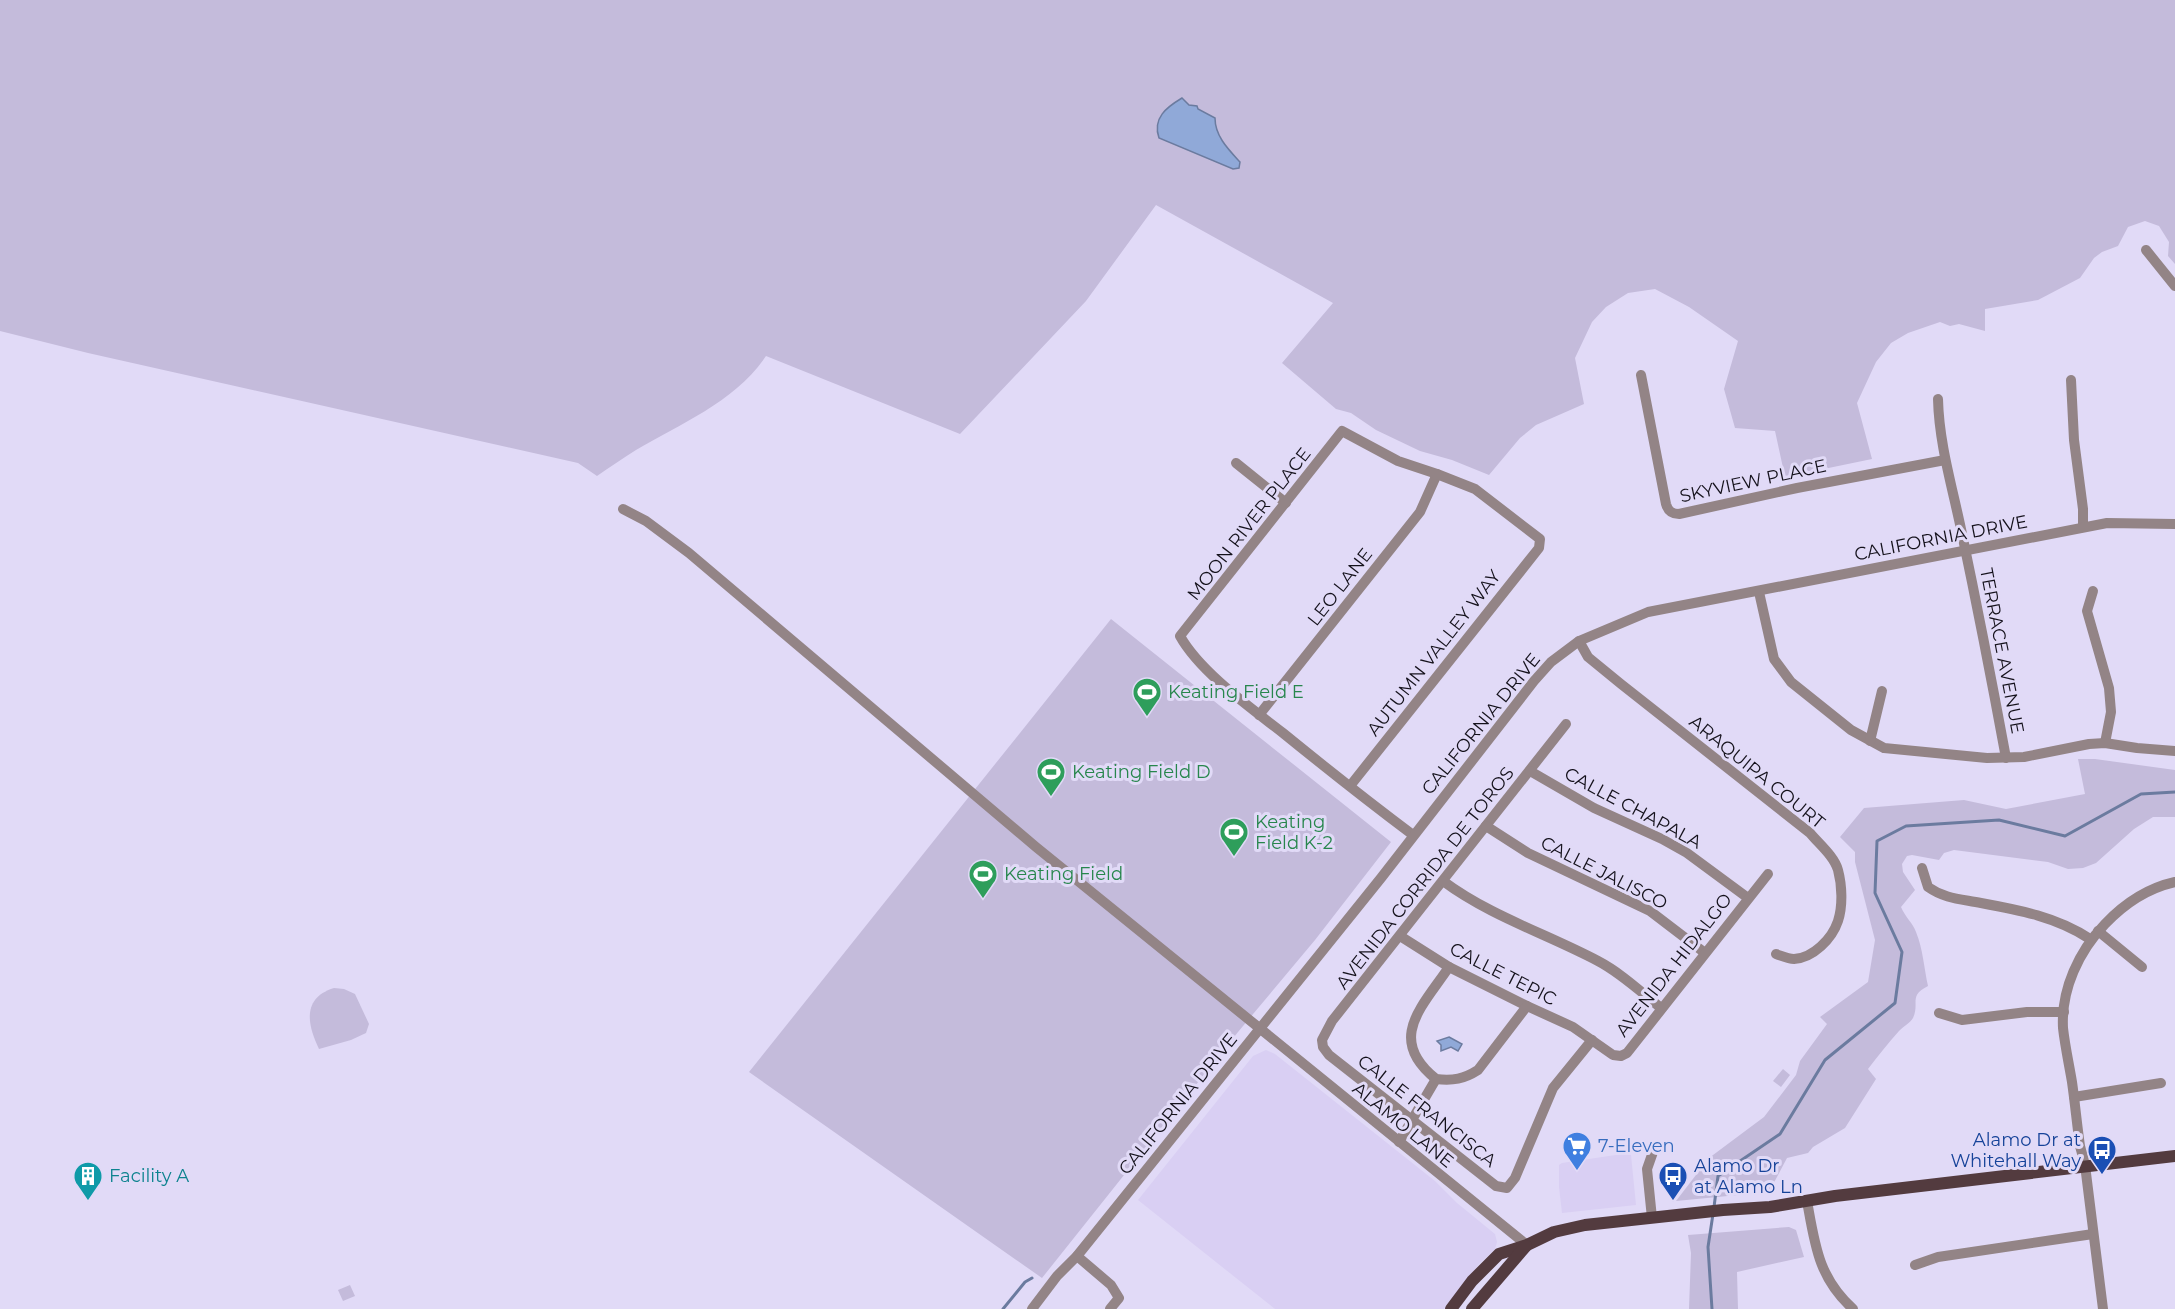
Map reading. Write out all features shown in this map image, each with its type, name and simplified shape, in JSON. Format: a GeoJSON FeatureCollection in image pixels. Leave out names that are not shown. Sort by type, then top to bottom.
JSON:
{"type":"FeatureCollection","features":[{"type":"Feature","properties":{"kind":"main road"},"geometry":{"type":"LineString","coordinates":[[1451,1309],[1472,1281],[1499,1254],[1527,1245],[1554,1232],[1576,1227],[1693,1213],[1770,1207],[2085,1165],[2175,1156]]}},
{"type":"Feature","properties":{"kind":"main road"},"geometry":{"type":"LineString","coordinates":[[1472,1309],[1527,1245]]}},
{"type":"Feature","properties":{"kind":"street"},"geometry":{"type":"LineString","coordinates":[[2146,250],[2175,286]]}},
{"type":"Feature","properties":{"kind":"street","name":"SKYVIEW PLACE"},"geometry":{"type":"LineString","coordinates":[[1641,375],[1666,504],[1673,513],[1679,514],[1797,488],[1945,460]]}},
{"type":"Feature","properties":{"kind":"street"},"geometry":{"type":"LineString","coordinates":[[2071,380],[2074,440],[2083,508],[2083,527]]}},
{"type":"Feature","properties":{"kind":"street","name":"TERRACE AVENUE"},"geometry":{"type":"LineString","coordinates":[[1938,399],[1945,460],[2006,758]]}},
{"type":"Feature","properties":{"kind":"street","name":"MOON RIVER PLACE"},"geometry":{"type":"LineString","coordinates":[[1259,715],[1189,652],[1180,636],[1342,431],[1398,461],[1437,474]]}},
{"type":"Feature","properties":{"kind":"street"},"geometry":{"type":"LineString","coordinates":[[1236,463],[1286,503]]}},
{"type":"Feature","properties":{"kind":"street","name":"AUTUMN VALLEY WAY"},"geometry":{"type":"LineString","coordinates":[[1350,786],[1539,548],[1540,539],[1475,489],[1437,474]]}},
{"type":"Feature","properties":{"kind":"street","name":"LEO LANE"},"geometry":{"type":"LineString","coordinates":[[1259,715],[1420,512],[1437,474]]}},
{"type":"Feature","properties":{"kind":"street","name":"ALAMO LANE"},"geometry":{"type":"LineString","coordinates":[[623,509],[646,521],[688,553],[1036,847],[1527,1245]]}},
{"type":"Feature","properties":{"kind":"street","name":"CALIFORNIA DRIVE"},"geometry":{"type":"LineString","coordinates":[[1032,1309],[1260,1029],[1534,681],[1551,662],[1579,641],[1648,612],[2083,527],[2107,523],[2175,524]]}},
{"type":"Feature","properties":{"kind":"street"},"geometry":{"type":"LineString","coordinates":[[2093,591],[2087,611],[2109,688],[2111,712],[2104,743]]}},
{"type":"Feature","properties":{"kind":"street"},"geometry":{"type":"LineString","coordinates":[[1759,592],[1774,659],[1781,670],[1802,692],[1851,730],[1884,748],[1987,758],[2024,756],[2104,743],[2175,751]]}},
{"type":"Feature","properties":{"kind":"street","name":"ARAQUIPA COURT"},"geometry":{"type":"LineString","coordinates":[[1579,641],[1588,657],[1810,833],[1837,867],[1841,905],[1838,922],[1829,937],[1807,956],[1788,958],[1776,954]]}},
{"type":"Feature","properties":{"kind":"street"},"geometry":{"type":"LineString","coordinates":[[1870,741],[1882,692]]}},
{"type":"Feature","properties":{"kind":"street"},"geometry":{"type":"LineString","coordinates":[[1259,715],[1413,835]]}},
{"type":"Feature","properties":{"kind":"street","name":"AVENIDA CORRIDA DE TOROS"},"geometry":{"type":"LineString","coordinates":[[1329,1054],[1323,1047],[1322,1040],[1326,1030],[1566,724]]}},
{"type":"Feature","properties":{"kind":"street","name":"CALLE CHAPALA"},"geometry":{"type":"LineString","coordinates":[[1530,771],[1594,808],[1662,839],[1748,898]]}},
{"type":"Feature","properties":{"kind":"street","name":"CALLE JALISCO"},"geometry":{"type":"LineString","coordinates":[[1486,826],[1528,853],[1650,911],[1705,953]]}},
{"type":"Feature","properties":{"kind":"street"},"geometry":{"type":"LineString","coordinates":[[1922,868],[1928,887],[1952,900],[2041,916],[2094,935],[2142,967]]}},
{"type":"Feature","properties":{"kind":"street","name":"AVENIDA HIDALGO"},"geometry":{"type":"LineString","coordinates":[[1507,1188],[1515,1178],[1553,1088],[1592,1040],[1613,1055],[1621,1056],[1627,1053],[1768,874]]}},
{"type":"Feature","properties":{"kind":"street"},"geometry":{"type":"LineString","coordinates":[[1443,881],[1501,916],[1600,962],[1661,1008]]}},
{"type":"Feature","properties":{"kind":"street"},"geometry":{"type":"LineString","coordinates":[[2103,1309],[2085,1165],[2079,1146],[2063,1027],[2067,993],[2074,971],[2094,935],[2114,915],[2137,898],[2175,882]]}},
{"type":"Feature","properties":{"kind":"street","name":"CALLE TEPIC"},"geometry":{"type":"LineString","coordinates":[[1400,936],[1449,967],[1573,1027],[1592,1040]]}},
{"type":"Feature","properties":{"kind":"street"},"geometry":{"type":"LineString","coordinates":[[1449,967],[1416,1016],[1412,1027],[1411,1040],[1419,1063],[1436,1079],[1456,1080],[1468,1077],[1478,1070],[1527,1006]]}},
{"type":"Feature","properties":{"kind":"street"},"geometry":{"type":"LineString","coordinates":[[1939,1013],[1962,1020],[2026,1012],[2064,1012]]}},
{"type":"Feature","properties":{"kind":"street","name":"CALLE FRANCISCA"},"geometry":{"type":"LineString","coordinates":[[1329,1054],[1496,1186],[1507,1188]]}},
{"type":"Feature","properties":{"kind":"street"},"geometry":{"type":"LineString","coordinates":[[1399,1142],[1436,1079]]}},
{"type":"Feature","properties":{"kind":"street"},"geometry":{"type":"LineString","coordinates":[[2074,1097],[2161,1083]]}},
{"type":"Feature","properties":{"kind":"street"},"geometry":{"type":"LineString","coordinates":[[1652,1218],[1647,1169],[1653,1152]]}},
{"type":"Feature","properties":{"kind":"street"},"geometry":{"type":"LineString","coordinates":[[1807,1201],[1819,1261],[1828,1282],[1853,1309]]}},
{"type":"Feature","properties":{"kind":"street"},"geometry":{"type":"LineString","coordinates":[[1916,1265],[1938,1257],[2093,1234]]}},
{"type":"Feature","properties":{"kind":"street"},"geometry":{"type":"LineString","coordinates":[[1077,1256],[1111,1285],[1119,1298],[1110,1309]]}},
{"type":"Feature","properties":{"kind":"shaded area"},"geometry":{"type":"Polygon","coordinates":[[[0,0],[2175,0],[2175,264],[2168,256],[2169,242],[2159,226],[2145,221],[2128,227],[2118,246],[2094,258],[2080,278],[2038,300],[1985,309],[1985,331],[1959,324],[1950,326],[1940,322],[1908,333],[1891,343],[1876,362],[1857,403],[1872,459],[1785,477],[1775,431],[1735,428],[1724,389],[1738,341],[1689,307],[1655,289],[1628,293],[1606,307],[1592,322],[1575,358],[1584,404],[1536,425],[1520,438],[1489,475],[1452,460],[1420,451],[1376,430],[1351,413],[1336,409],[1282,363],[1333,303],[1156,205],[1086,301],[960,434],[766,356],[739,386],[723,399],[636,450],[597,476],[578,463],[88,353],[0,331],[0,0]]]}},
{"type":"Feature","properties":{"kind":"shaded area"},"geometry":{"type":"Polygon","coordinates":[[[1111,619],[1391,842],[1315,940],[1238,1032],[1042,1278],[749,1072],[1111,619]]]}},
{"type":"Feature","properties":{"kind":"shaded area"},"geometry":{"type":"Polygon","coordinates":[[[2078,759],[2095,759],[2175,770],[2175,817],[2153,817],[2134,829],[2096,863],[2083,868],[2068,869],[2048,862],[1954,850],[1944,853],[1939,860],[1907,856],[1902,864],[1903,872],[1915,890],[1901,907],[1915,929],[1928,986],[1916,997],[1912,1020],[1899,1031],[1868,1069],[1876,1079],[1845,1128],[1813,1147],[1808,1153],[1787,1158],[1769,1192],[1676,1201],[1709,1158],[1764,1117],[1796,1075],[1800,1061],[1827,1024],[1820,1017],[1868,982],[1875,940],[1855,862],[1855,852],[1840,837],[1864,808],[1964,800],[2006,809],[2085,794],[2078,759]]]}},
{"type":"Feature","properties":{"kind":"shaded area"},"geometry":{"type":"Polygon","coordinates":[[[334,988],[355,994],[369,1024],[366,1033],[319,1049],[312,1030],[310,1013],[316,998],[334,988]]]}},
{"type":"Feature","properties":{"kind":"shaded area"},"geometry":{"type":"Polygon","coordinates":[[[1266,1050],[1275,1054],[1435,1181],[1457,1203],[1495,1234],[1497,1242],[1495,1249],[1479,1264],[1444,1309],[1275,1309],[1138,1200],[1253,1056],[1266,1050]]]}},
{"type":"Feature","properties":{"kind":"shaded area"},"geometry":{"type":"Polygon","coordinates":[[[1783,1069],[1790,1075],[1781,1087],[1773,1081],[1783,1069]]]}},
{"type":"Feature","properties":{"kind":"shaded area"},"geometry":{"type":"Polygon","coordinates":[[[1629,1153],[1636,1205],[1562,1213],[1559,1165],[1629,1153]]]}},
{"type":"Feature","properties":{"kind":"shaded area"},"geometry":{"type":"Polygon","coordinates":[[[1789,1227],[1796,1230],[1804,1257],[1737,1272],[1738,1309],[1689,1309],[1691,1253],[1688,1235],[1789,1227]]]}},
{"type":"Feature","properties":{"kind":"shaded area"},"geometry":{"type":"Polygon","coordinates":[[[350,1285],[355,1296],[343,1301],[338,1290],[350,1285]]]}},
{"type":"Feature","properties":{"kind":"water"},"geometry":{"type":"Polygon","coordinates":[[[1182,98],[1189,105],[1197,106],[1198,109],[1215,118],[1217,131],[1240,162],[1239,168],[1233,169],[1159,138],[1157,131],[1159,119],[1166,109],[1182,98]]]}},
{"type":"Feature","properties":{"kind":"water"},"geometry":{"type":"Polygon","coordinates":[[[1449,1037],[1462,1044],[1458,1051],[1451,1047],[1441,1051],[1441,1045],[1437,1041],[1449,1037]]]}},
{"type":"Feature","properties":{"kind":"waterway"},"geometry":{"type":"LineString","coordinates":[[1714,1207],[1718,1176],[1780,1134],[1825,1060],[1895,1003],[1902,952],[1875,893],[1877,841],[1906,826],[1999,820],[2065,836],[2141,794],[2175,792]]}},
{"type":"Feature","properties":{"kind":"waterway"},"geometry":{"type":"LineString","coordinates":[[1712,1309],[1708,1247],[1713,1214]]}},
{"type":"Feature","properties":{"kind":"waterway"},"geometry":{"type":"LineString","coordinates":[[1003,1309],[1025,1282],[1032,1278]]}},
{"type":"Feature","properties":{"kind":"place","name":"Keating Field E"},"geometry":{"type":"Point","coordinates":[1147,718]}},
{"type":"Feature","properties":{"kind":"place","name":"Keating Field D"},"geometry":{"type":"Point","coordinates":[1051,798]}},
{"type":"Feature","properties":{"kind":"place","name":"Keating Field K-2"},"geometry":{"type":"Point","coordinates":[1234,858]}},
{"type":"Feature","properties":{"kind":"place","name":"Keating Field"},"geometry":{"type":"Point","coordinates":[983,900]}},
{"type":"Feature","properties":{"kind":"place","name":"7-Eleven"},"geometry":{"type":"Point","coordinates":[1577,1172]}},
{"type":"Feature","properties":{"kind":"place","name":"Alamo Dr at Whitehall Way"},"geometry":{"type":"Point","coordinates":[2102,1176]}},
{"type":"Feature","properties":{"kind":"place","name":"Facility A"},"geometry":{"type":"Point","coordinates":[88,1202]}},
{"type":"Feature","properties":{"kind":"place","name":"Alamo Dr at Alamo Ln"},"geometry":{"type":"Point","coordinates":[1673,1202]}}]}
